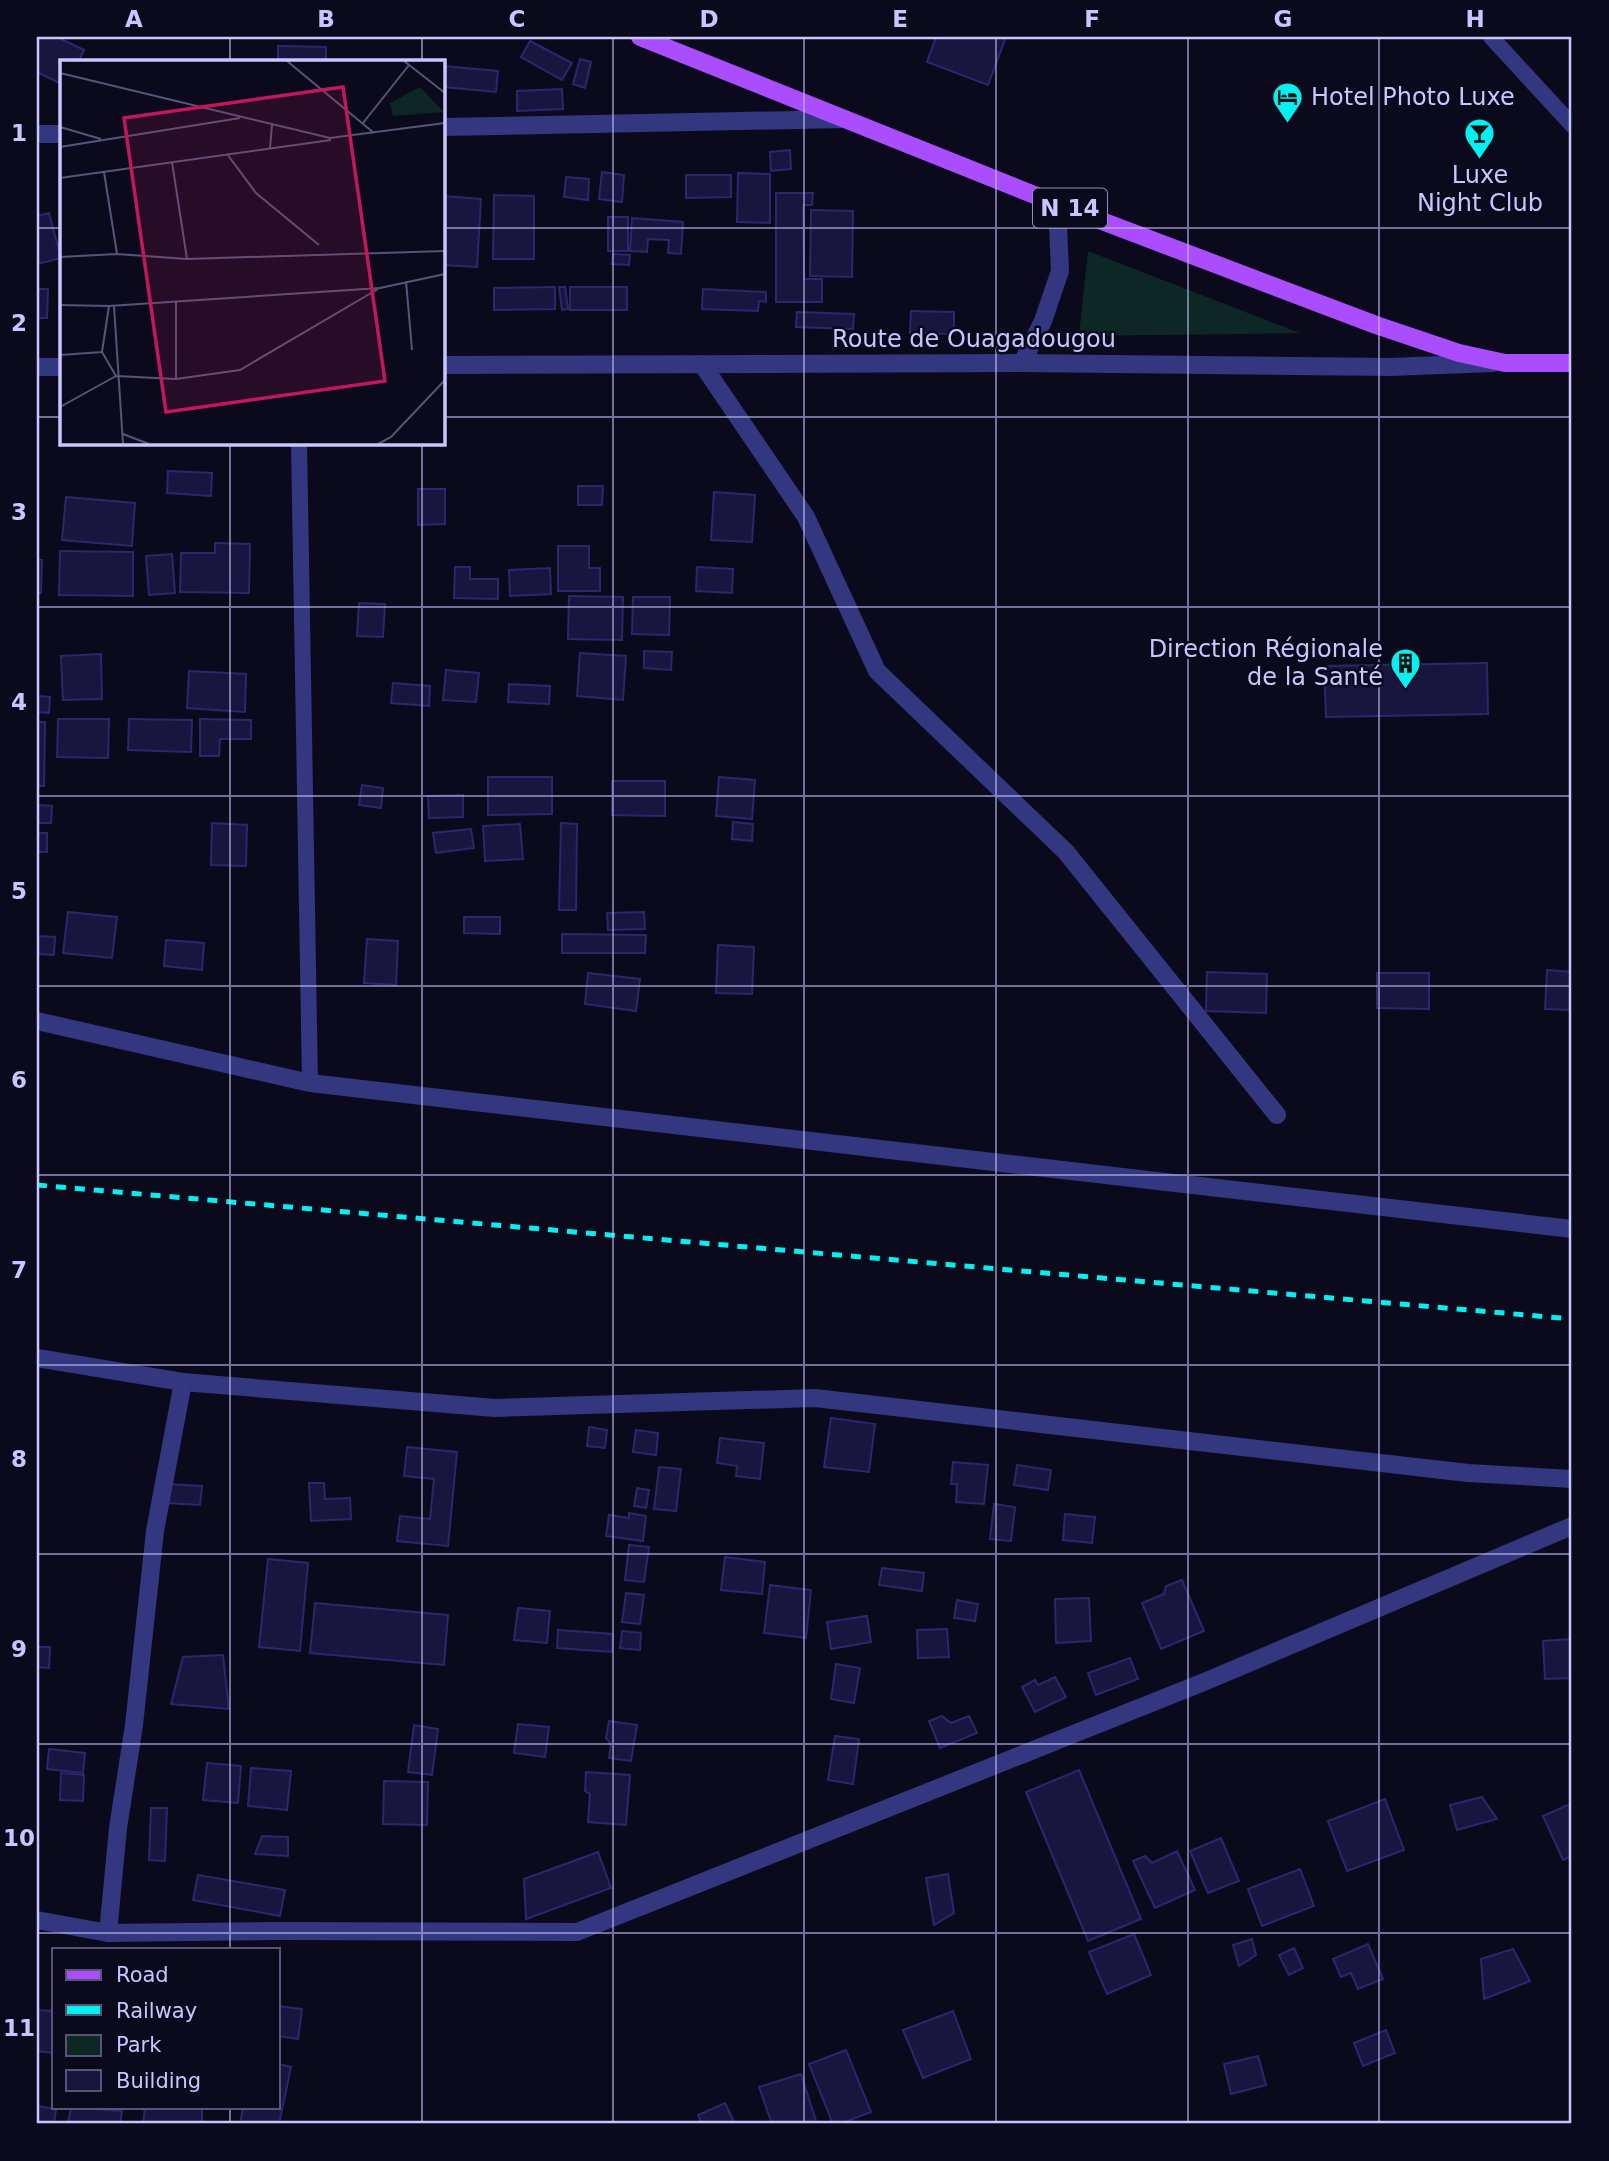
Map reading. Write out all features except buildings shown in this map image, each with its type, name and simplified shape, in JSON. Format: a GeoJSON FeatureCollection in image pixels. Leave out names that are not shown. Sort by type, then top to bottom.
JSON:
{"type":"FeatureCollection","features":[{"type":"Feature","properties":{"kind":"main road","name":"N 14"},"geometry":{"type":"LineString","coordinates":[[640,37],[1057,204],[1376,325],[1459,353],[1505,363],[1572,363]]}},
{"type":"Feature","properties":{"kind":"street"},"geometry":{"type":"LineString","coordinates":[[444,127],[846,119]]}},
{"type":"Feature","properties":{"kind":"street"},"geometry":{"type":"LineString","coordinates":[[37,134],[60,134]]}},
{"type":"Feature","properties":{"kind":"street"},"geometry":{"type":"LineString","coordinates":[[1022,363],[1043,321],[1059,271],[1057,204]]}},
{"type":"Feature","properties":{"kind":"street","name":"Route de Ouagadougou"},"geometry":{"type":"LineString","coordinates":[[444,365],[1022,363],[1376,367],[1505,363]]}},
{"type":"Feature","properties":{"kind":"street"},"geometry":{"type":"LineString","coordinates":[[702,364],[806,517],[877,671],[1066,852],[1277,1115]]}},
{"type":"Feature","properties":{"kind":"street"},"geometry":{"type":"LineString","coordinates":[[37,367],[60,367]]}},
{"type":"Feature","properties":{"kind":"street"},"geometry":{"type":"LineString","coordinates":[[37,1021],[310,1083],[1572,1229]]}},
{"type":"Feature","properties":{"kind":"street"},"geometry":{"type":"LineString","coordinates":[[37,1358],[183,1382],[495,1408],[815,1398],[1468,1473],[1572,1479]]}},
{"type":"Feature","properties":{"kind":"street"},"geometry":{"type":"LineString","coordinates":[[108,1933],[118,1828],[134,1725],[155,1531],[183,1382]]}},
{"type":"Feature","properties":{"kind":"street"},"geometry":{"type":"LineString","coordinates":[[37,1920],[108,1933],[577,1932],[1204,1682],[1572,1527]]}},
{"type":"Feature","properties":{"kind":"lane"},"geometry":{"type":"LineString","coordinates":[[1491,37],[1572,125]]}},
{"type":"Feature","properties":{"kind":"lane"},"geometry":{"type":"LineString","coordinates":[[299,444],[310,1083]]}},
{"type":"Feature","properties":{"kind":"green space"},"geometry":{"type":"Polygon","coordinates":[[[1088,251],[1300,333],[1079,336],[1088,251]]]}},
{"type":"Feature","properties":{"kind":"railway"},"geometry":{"type":"LineString","coordinates":[[37,1185],[1572,1319]]}},
{"type":"Feature","properties":{"kind":"place","name":"Hotel Photo Luxe"},"geometry":{"type":"Point","coordinates":[1288,124]}},
{"type":"Feature","properties":{"kind":"place","name":"Luxe Night Club"},"geometry":{"type":"Point","coordinates":[1480,160]}},
{"type":"Feature","properties":{"kind":"place","name":"Direction Régionale de la Santé"},"geometry":{"type":"Point","coordinates":[1406,690]}}]}
